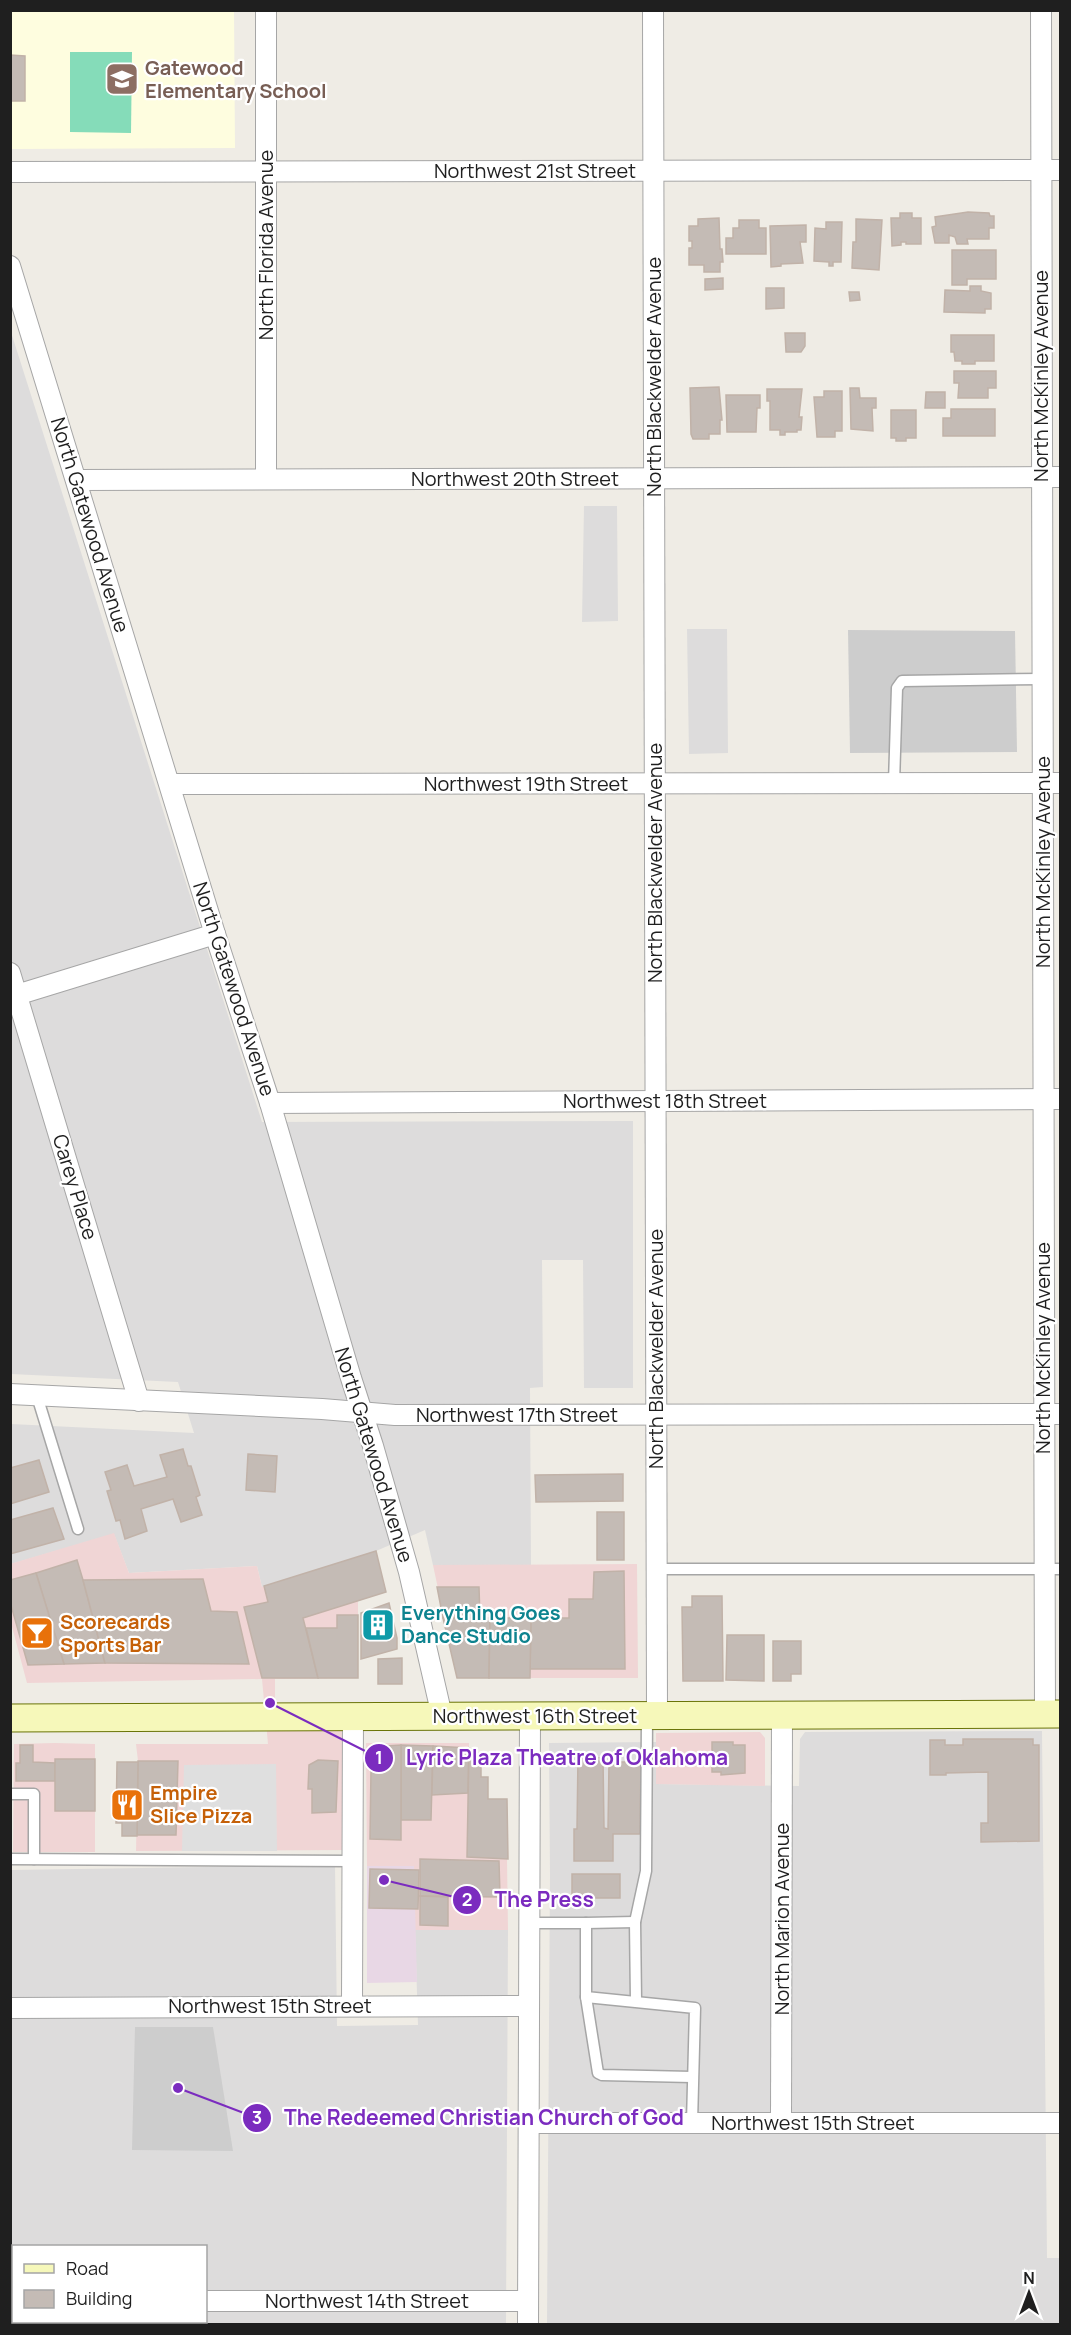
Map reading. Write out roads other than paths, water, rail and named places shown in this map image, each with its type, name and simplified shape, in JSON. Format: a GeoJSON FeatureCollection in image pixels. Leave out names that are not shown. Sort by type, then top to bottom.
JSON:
{"type":"FeatureCollection","features":[{"type":"Feature","properties":{"kind":"street","name":"North Florida Avenue"},"geometry":{"type":"LineString","coordinates":[[266,10],[266,479]]}},
{"type":"Feature","properties":{"kind":"street","name":"North Blackwelder Avenue"},"geometry":{"type":"LineString","coordinates":[[652,1715],[657,1569],[653,10]]}},
{"type":"Feature","properties":{"kind":"street","name":"North McKinley Avenue"},"geometry":{"type":"LineString","coordinates":[[1041,10],[1051,170],[1051,477],[1042,679],[1052,783],[1053,1714]]}},
{"type":"Feature","properties":{"kind":"street","name":"Northwest 21st Street"},"geometry":{"type":"LineString","coordinates":[[10,172],[1051,170]]}},
{"type":"Feature","properties":{"kind":"street","name":"North Gatewood Avenue"},"geometry":{"type":"LineString","coordinates":[[10,266],[171,784],[215,934],[270,1103],[406,1561],[442,1716]]}},
{"type":"Feature","properties":{"kind":"street","name":"Northwest 20th Street"},"geometry":{"type":"LineString","coordinates":[[76,480],[1051,477]]}},
{"type":"Feature","properties":{"kind":"street","name":"Northwest 19th Street"},"geometry":{"type":"LineString","coordinates":[[171,784],[1052,783]]}},
{"type":"Feature","properties":{"kind":"street"},"geometry":{"type":"LineString","coordinates":[[14,996],[215,934]]}},
{"type":"Feature","properties":{"kind":"street","name":"Carey Place"},"geometry":{"type":"LineString","coordinates":[[10,973],[14,996],[139,1401]]}},
{"type":"Feature","properties":{"kind":"street","name":"Northwest 18th Street"},"geometry":{"type":"LineString","coordinates":[[270,1103],[1052,1100]]}},
{"type":"Feature","properties":{"kind":"street","name":"Northwest 17th Street"},"geometry":{"type":"LineString","coordinates":[[10,1394],[395,1415],[1052,1414]]}},
{"type":"Feature","properties":{"kind":"street","name":"Northwest 16th Street"},"geometry":{"type":"LineString","coordinates":[[10,1718],[1053,1714]]}},
{"type":"Feature","properties":{"kind":"street"},"geometry":{"type":"LineString","coordinates":[[352,2006],[353,1716]]}},
{"type":"Feature","properties":{"kind":"street"},"geometry":{"type":"LineString","coordinates":[[528,2325],[530,1716]]}},
{"type":"Feature","properties":{"kind":"street","name":"North Marion Avenue"},"geometry":{"type":"LineString","coordinates":[[781,2122],[783,1716]]}},
{"type":"Feature","properties":{"kind":"street","name":"Northwest 15th Street"},"geometry":{"type":"LineString","coordinates":[[10,2008],[529,2006]]}},
{"type":"Feature","properties":{"kind":"street","name":"Northwest 15th Street"},"geometry":{"type":"LineString","coordinates":[[529,2123],[1060,2123]]}},
{"type":"Feature","properties":{"kind":"street","name":"Northwest 14th Street"},"geometry":{"type":"LineString","coordinates":[[207,2301],[528,2301]]}},
{"type":"Feature","properties":{"kind":"lane"},"geometry":{"type":"LineString","coordinates":[[894,783],[897,688],[902,681],[1042,679]]}},
{"type":"Feature","properties":{"kind":"lane"},"geometry":{"type":"LineString","coordinates":[[37,1396],[78,1529]]}},
{"type":"Feature","properties":{"kind":"lane"},"geometry":{"type":"LineString","coordinates":[[657,1569],[1052,1569]]}},
{"type":"Feature","properties":{"kind":"lane"},"geometry":{"type":"LineString","coordinates":[[636,2001],[635,1922],[646,1871],[652,1715]]}},
{"type":"Feature","properties":{"kind":"lane"},"geometry":{"type":"LineString","coordinates":[[10,1794],[34,1794],[34,1859]]}},
{"type":"Feature","properties":{"kind":"lane"},"geometry":{"type":"LineString","coordinates":[[10,1859],[352,1861]]}},
{"type":"Feature","properties":{"kind":"lane"},"geometry":{"type":"LineString","coordinates":[[529,1923],[635,1922]]}},
{"type":"Feature","properties":{"kind":"lane"},"geometry":{"type":"LineString","coordinates":[[586,1923],[586,1997],[598,2073],[602,2075],[692,2077]]}},
{"type":"Feature","properties":{"kind":"lane"},"geometry":{"type":"LineString","coordinates":[[586,1997],[695,2008],[692,2123]]}},
{"type":"Feature","properties":{"kind":"place","name":"Gatewood Elementary School"},"geometry":{"type":"Point","coordinates":[122,79]}},
{"type":"Feature","properties":{"kind":"place","name":"Everything Goes Dance Studio"},"geometry":{"type":"Point","coordinates":[378,1625]}},
{"type":"Feature","properties":{"kind":"place","name":"Scorecards Sports Bar"},"geometry":{"type":"Point","coordinates":[37,1633]}},
{"type":"Feature","properties":{"kind":"place","name":"Lyric Plaza Theatre of Oklahoma"},"geometry":{"type":"Point","coordinates":[270,1703]}},
{"type":"Feature","properties":{"kind":"place","name":"Empire Slice Pizza"},"geometry":{"type":"Point","coordinates":[127,1805]}},
{"type":"Feature","properties":{"kind":"place","name":"The Press"},"geometry":{"type":"Point","coordinates":[384,1880]}},
{"type":"Feature","properties":{"kind":"place","name":"The Redeemed Christian Church of God"},"geometry":{"type":"Point","coordinates":[178,2088]}}]}
